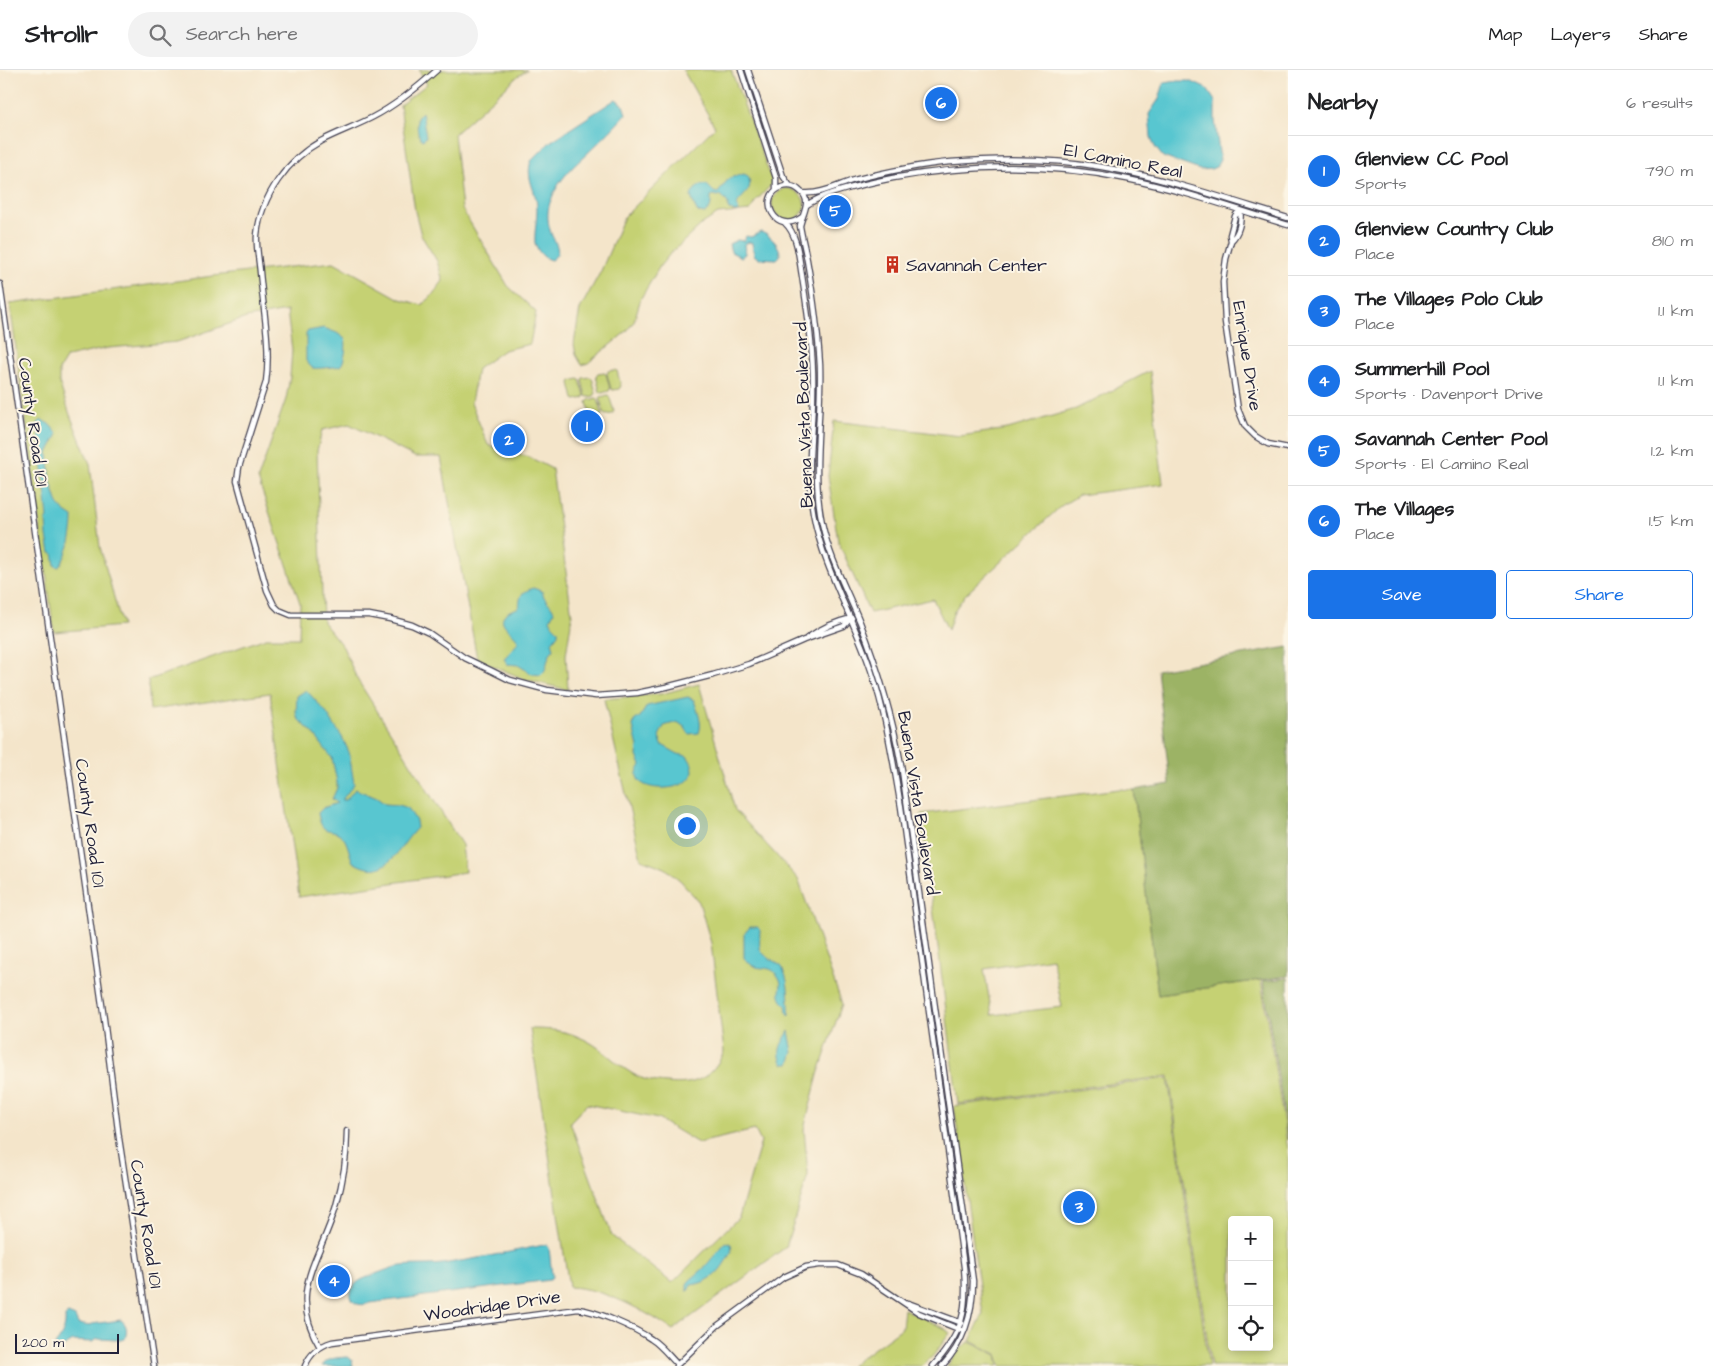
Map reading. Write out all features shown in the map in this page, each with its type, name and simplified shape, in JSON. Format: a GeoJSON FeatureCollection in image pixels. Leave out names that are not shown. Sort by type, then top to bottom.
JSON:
{"type":"FeatureCollection","features":[{"type":"Feature","properties":{"kind":"main road"},"geometry":{"type":"LineString","coordinates":[[436,70],[412,91],[375,116],[322,141],[298,158],[277,182],[260,221],[257,245],[268,370],[266,382],[239,467],[238,481],[265,584],[274,605],[291,616],[369,615],[412,625],[465,658],[510,680],[547,690],[583,695],[637,693],[684,683],[749,664],[804,640],[844,626],[850,619],[857,616]]}},
{"type":"Feature","properties":{"kind":"main road"},"geometry":{"type":"LineString","coordinates":[[741,70],[776,178],[776,190],[770,200],[771,211],[777,219],[785,223],[797,221],[802,217],[807,205],[803,193],[790,186],[783,176],[749,72],[743,76]]}},
{"type":"Feature","properties":{"kind":"main road","name":"El Camino Real"},"geometry":{"type":"LineString","coordinates":[[803,193],[814,192],[879,174],[948,162],[999,160],[1054,161],[1128,172],[1288,218]]}},
{"type":"Feature","properties":{"kind":"main road","name":"El Camino Real"},"geometry":{"type":"LineString","coordinates":[[807,205],[816,200],[880,181],[949,169],[1001,166],[1077,170],[1128,179],[1288,225]]}},
{"type":"Feature","properties":{"kind":"main road"},"geometry":{"type":"LineString","coordinates":[[850,182],[852,189]]}},
{"type":"Feature","properties":{"kind":"main road"},"geometry":{"type":"LineString","coordinates":[[776,190],[790,186]]}},
{"type":"Feature","properties":{"kind":"main road","name":"Enrique Drive"},"geometry":{"type":"LineString","coordinates":[[1241,204],[1242,218],[1236,236],[1231,241],[1223,282],[1226,328],[1239,413],[1245,426],[1261,440],[1288,448]]}},
{"type":"Feature","properties":{"kind":"main road","name":"Buena Vista Boulevard"},"geometry":{"type":"LineString","coordinates":[[802,217],[800,226],[815,310],[820,364],[817,476],[820,508],[833,563],[857,616],[888,703],[901,762],[973,1281],[973,1296],[968,1325],[958,1345],[942,1366]]}},
{"type":"Feature","properties":{"kind":"main road","name":"Buena Vista Boulevard"},"geometry":{"type":"LineString","coordinates":[[785,223],[792,231],[800,259],[812,349],[814,394],[810,468],[813,508],[824,556],[871,670],[891,748],[945,1126],[966,1289],[965,1305],[956,1336],[933,1366]]}},
{"type":"Feature","properties":{"kind":"main road"},"geometry":{"type":"LineString","coordinates":[[800,259],[807,258]]}},
{"type":"Feature","properties":{"kind":"main road","name":"County Road 101"},"geometry":{"type":"LineString","coordinates":[[0,284],[98,974],[119,1138],[154,1366]]}},
{"type":"Feature","properties":{"kind":"main road"},"geometry":{"type":"LineString","coordinates":[[945,1126],[951,1125]]}},
{"type":"Feature","properties":{"kind":"main road"},"geometry":{"type":"LineString","coordinates":[[305,1366],[313,1352],[320,1347],[309,1326],[306,1288],[336,1206],[343,1174],[347,1130]]}},
{"type":"Feature","properties":{"kind":"main road"},"geometry":{"type":"LineString","coordinates":[[676,1365],[716,1326],[784,1277],[806,1267],[829,1264],[845,1267],[861,1274],[898,1299],[965,1331]]}},
{"type":"Feature","properties":{"kind":"main road","name":"Woodridge Drive"},"geometry":{"type":"LineString","coordinates":[[320,1347],[339,1341],[578,1309],[599,1314],[646,1336],[655,1342],[676,1365]]}},
{"type":"Feature","properties":{"kind":"main road"},"geometry":{"type":"LineString","coordinates":[[920,1311],[968,1325]]}},
{"type":"Feature","properties":{"kind":"green space"},"geometry":{"type":"Polygon","coordinates":[[[419,70],[527,70],[454,134],[462,209],[508,286],[536,312],[530,344],[504,350],[477,369],[471,403],[488,445],[529,457],[552,469],[572,616],[566,655],[568,690],[524,679],[477,659],[441,457],[415,457],[349,424],[322,430],[317,451],[323,622],[343,647],[357,679],[462,845],[465,872],[299,897],[270,693],[150,710],[148,680],[266,638],[299,638],[300,603],[258,479],[286,399],[290,377],[292,350],[287,311],[246,318],[177,342],[108,348],[67,357],[59,370],[59,382],[90,464],[100,547],[122,626],[54,632],[10,304],[213,276],[334,262],[400,299],[422,305],[443,281],[437,261],[421,235],[415,211],[400,105],[427,84],[419,70]]]}},
{"type":"Feature","properties":{"kind":"green space"},"geometry":{"type":"Polygon","coordinates":[[[683,70],[731,70],[773,183],[755,202],[750,211],[718,214],[702,224],[669,255],[660,266],[641,298],[634,321],[627,331],[588,363],[582,365],[576,355],[574,344],[580,309],[601,271],[624,217],[715,127],[683,70]]]}},
{"type":"Feature","properties":{"kind":"green space"},"geometry":{"type":"Polygon","coordinates":[[[786,188],[802,196],[805,204],[802,213],[795,219],[788,221],[781,218],[772,207],[772,200],[777,193],[786,188]]]}},
{"type":"Feature","properties":{"kind":"green space"},"geometry":{"type":"Polygon","coordinates":[[[608,371],[617,371],[621,386],[619,389],[613,390],[611,389],[607,374],[608,371]]]}},
{"type":"Feature","properties":{"kind":"green space"},"geometry":{"type":"Polygon","coordinates":[[[1150,371],[1163,484],[1079,495],[1061,506],[965,595],[954,611],[948,630],[933,599],[870,613],[838,541],[828,476],[834,421],[960,436],[1008,429],[1076,409],[1150,371]]]}},
{"type":"Feature","properties":{"kind":"green space"},"geometry":{"type":"Polygon","coordinates":[[[606,374],[610,389],[602,393],[600,392],[596,376],[606,374]]]}},
{"type":"Feature","properties":{"kind":"green space"},"geometry":{"type":"Polygon","coordinates":[[[583,378],[592,378],[596,393],[594,396],[588,397],[586,396],[582,380],[583,378]]]}},
{"type":"Feature","properties":{"kind":"green space"},"geometry":{"type":"Polygon","coordinates":[[[578,379],[585,396],[576,400],[574,399],[570,383],[578,379]]]}},
{"type":"Feature","properties":{"kind":"green space"},"geometry":{"type":"Polygon","coordinates":[[[608,395],[614,411],[612,414],[606,415],[604,414],[600,399],[608,395]]]}},
{"type":"Feature","properties":{"kind":"green space"},"geometry":{"type":"Polygon","coordinates":[[[598,399],[602,414],[593,419],[587,402],[598,399]]]}},
{"type":"Feature","properties":{"kind":"green space"},"geometry":{"type":"Polygon","coordinates":[[[1288,647],[1288,976],[1158,995],[1134,790],[1170,784],[1157,670],[1288,647]]]}},
{"type":"Feature","properties":{"kind":"green space"},"geometry":{"type":"Polygon","coordinates":[[[699,684],[735,810],[798,879],[842,1004],[818,1075],[804,1129],[808,1175],[786,1247],[673,1330],[637,1308],[609,1296],[596,1291],[569,1287],[530,1029],[555,1030],[587,1040],[626,1070],[637,1076],[662,1083],[676,1084],[694,1082],[701,1079],[714,1069],[724,1052],[711,943],[699,902],[681,881],[665,868],[641,859],[604,699],[661,694],[699,684]],[[587,1104],[570,1122],[612,1236],[672,1283],[739,1217],[761,1142],[755,1130],[698,1143],[658,1119],[587,1104]]]}},
{"type":"Feature","properties":{"kind":"green space"},"geometry":{"type":"Polygon","coordinates":[[[1119,789],[1134,790],[1158,995],[1261,980],[1288,1150],[1288,1366],[1211,1366],[1169,1076],[958,1104],[921,814],[1119,789]],[[1052,958],[984,969],[992,1015],[1062,1007],[1052,958]]]}},
{"type":"Feature","properties":{"kind":"green space"},"geometry":{"type":"Polygon","coordinates":[[[1288,978],[1288,1140],[1263,981],[1288,978]]]}},
{"type":"Feature","properties":{"kind":"green space"},"geometry":{"type":"Polygon","coordinates":[[[1168,1078],[1209,1366],[1001,1366],[997,1354],[970,1341],[983,1314],[954,1106],[1168,1078]]]}},
{"type":"Feature","properties":{"kind":"green space"},"geometry":{"type":"Polygon","coordinates":[[[904,1309],[944,1328],[950,1333],[933,1356],[922,1366],[850,1366],[902,1328],[904,1309]]]}},
{"type":"Feature","properties":{"kind":"green space"},"geometry":{"type":"Polygon","coordinates":[[[969,1342],[997,1355],[999,1366],[947,1366],[958,1351],[969,1342]]]}},
{"type":"Feature","properties":{"kind":"water"},"geometry":{"type":"Polygon","coordinates":[[[1190,81],[1207,89],[1215,101],[1215,121],[1220,160],[1216,167],[1200,170],[1163,157],[1155,147],[1151,137],[1149,114],[1159,99],[1164,83],[1190,81]]]}},
{"type":"Feature","properties":{"kind":"water"},"geometry":{"type":"Polygon","coordinates":[[[616,99],[623,105],[626,114],[568,173],[554,192],[548,218],[550,230],[558,250],[555,257],[551,260],[545,258],[535,243],[537,204],[530,176],[531,161],[550,142],[616,99]]]}},
{"type":"Feature","properties":{"kind":"water"},"geometry":{"type":"Polygon","coordinates":[[[422,112],[426,137],[423,140],[418,134],[417,124],[417,118],[422,112]]]}},
{"type":"Feature","properties":{"kind":"water"},"geometry":{"type":"Polygon","coordinates":[[[744,174],[748,176],[750,185],[737,204],[739,212],[728,209],[728,203],[721,195],[713,195],[711,196],[708,210],[704,214],[697,212],[691,197],[696,188],[701,185],[707,185],[714,192],[718,193],[729,178],[744,174]]]}},
{"type":"Feature","properties":{"kind":"water"},"geometry":{"type":"Polygon","coordinates":[[[761,232],[771,238],[779,248],[780,256],[777,259],[758,258],[754,255],[752,243],[749,242],[744,244],[745,254],[741,257],[731,252],[729,244],[737,240],[744,241],[746,236],[751,237],[761,232]]]}},
{"type":"Feature","properties":{"kind":"water"},"geometry":{"type":"Polygon","coordinates":[[[324,328],[337,333],[345,339],[346,349],[343,361],[340,366],[312,368],[306,361],[306,334],[308,331],[324,328]]]}},
{"type":"Feature","properties":{"kind":"water"},"geometry":{"type":"Polygon","coordinates":[[[42,420],[49,424],[58,434],[48,453],[51,482],[58,504],[73,517],[70,543],[59,567],[55,566],[47,536],[46,520],[48,518],[38,423],[42,420]]]}},
{"type":"Feature","properties":{"kind":"water"},"geometry":{"type":"Polygon","coordinates":[[[533,588],[542,591],[553,609],[554,612],[550,619],[558,630],[558,634],[552,642],[554,649],[549,655],[541,675],[532,674],[518,665],[507,664],[504,658],[518,641],[506,627],[503,620],[504,616],[509,611],[519,607],[522,594],[533,588]]]}},
{"type":"Feature","properties":{"kind":"water"},"geometry":{"type":"Polygon","coordinates":[[[306,690],[325,711],[342,737],[349,752],[354,784],[342,800],[346,800],[355,789],[377,798],[385,804],[408,808],[416,821],[417,828],[391,860],[383,866],[375,868],[365,867],[353,862],[346,841],[342,836],[322,826],[318,813],[323,808],[337,803],[332,799],[337,788],[337,782],[332,758],[313,733],[298,719],[296,713],[297,696],[306,690]]]}},
{"type":"Feature","properties":{"kind":"water"},"geometry":{"type":"Polygon","coordinates":[[[688,697],[694,700],[698,712],[700,721],[699,733],[689,734],[684,726],[677,722],[664,726],[659,736],[662,745],[678,754],[687,756],[693,768],[691,777],[684,783],[673,787],[650,787],[641,783],[637,776],[641,765],[637,756],[638,747],[633,726],[634,721],[640,717],[647,706],[688,697]]]}},
{"type":"Feature","properties":{"kind":"water"},"geometry":{"type":"Polygon","coordinates":[[[750,927],[760,929],[760,948],[763,954],[783,968],[788,986],[790,1016],[786,1005],[780,997],[781,984],[778,976],[773,970],[753,966],[744,958],[744,934],[750,927]]]}},
{"type":"Feature","properties":{"kind":"water"},"geometry":{"type":"Polygon","coordinates":[[[789,1031],[793,1052],[789,1064],[783,1064],[780,1050],[789,1031]]]}},
{"type":"Feature","properties":{"kind":"water"},"geometry":{"type":"Polygon","coordinates":[[[726,1242],[731,1244],[731,1251],[720,1269],[708,1280],[691,1285],[687,1291],[689,1281],[703,1269],[726,1242]]]}},
{"type":"Feature","properties":{"kind":"water"},"geometry":{"type":"Polygon","coordinates":[[[547,1245],[549,1248],[552,1276],[550,1280],[363,1305],[357,1304],[351,1297],[353,1287],[357,1283],[395,1267],[442,1264],[547,1245]]]}},
{"type":"Feature","properties":{"kind":"water"},"geometry":{"type":"Polygon","coordinates":[[[68,1314],[75,1317],[78,1324],[90,1326],[92,1324],[121,1320],[125,1324],[125,1339],[98,1339],[92,1342],[73,1341],[61,1348],[57,1348],[55,1345],[62,1335],[65,1316],[68,1314]]]}},
{"type":"Feature","properties":{"kind":"water"},"geometry":{"type":"Polygon","coordinates":[[[348,1357],[352,1360],[353,1366],[322,1366],[330,1359],[348,1357]]]}},
{"type":"Feature","properties":{"kind":"place","name":"The Villages"},"geometry":{"type":"Point","coordinates":[941,103]}},
{"type":"Feature","properties":{"kind":"place","name":"Savannah Center Pool"},"geometry":{"type":"Point","coordinates":[835,211]}},
{"type":"Feature","properties":{"kind":"place","name":"Savannah Center"},"geometry":{"type":"Point","coordinates":[892,265]}},
{"type":"Feature","properties":{"kind":"place","name":"Glenview CC Pool"},"geometry":{"type":"Point","coordinates":[587,426]}},
{"type":"Feature","properties":{"kind":"place","name":"Glenview Country Club"},"geometry":{"type":"Point","coordinates":[509,440]}},
{"type":"Feature","properties":{"kind":"place","name":"The Villages Polo Club"},"geometry":{"type":"Point","coordinates":[1079,1207]}},
{"type":"Feature","properties":{"kind":"place","name":"Summerhill Pool"},"geometry":{"type":"Point","coordinates":[334,1281]}}]}
